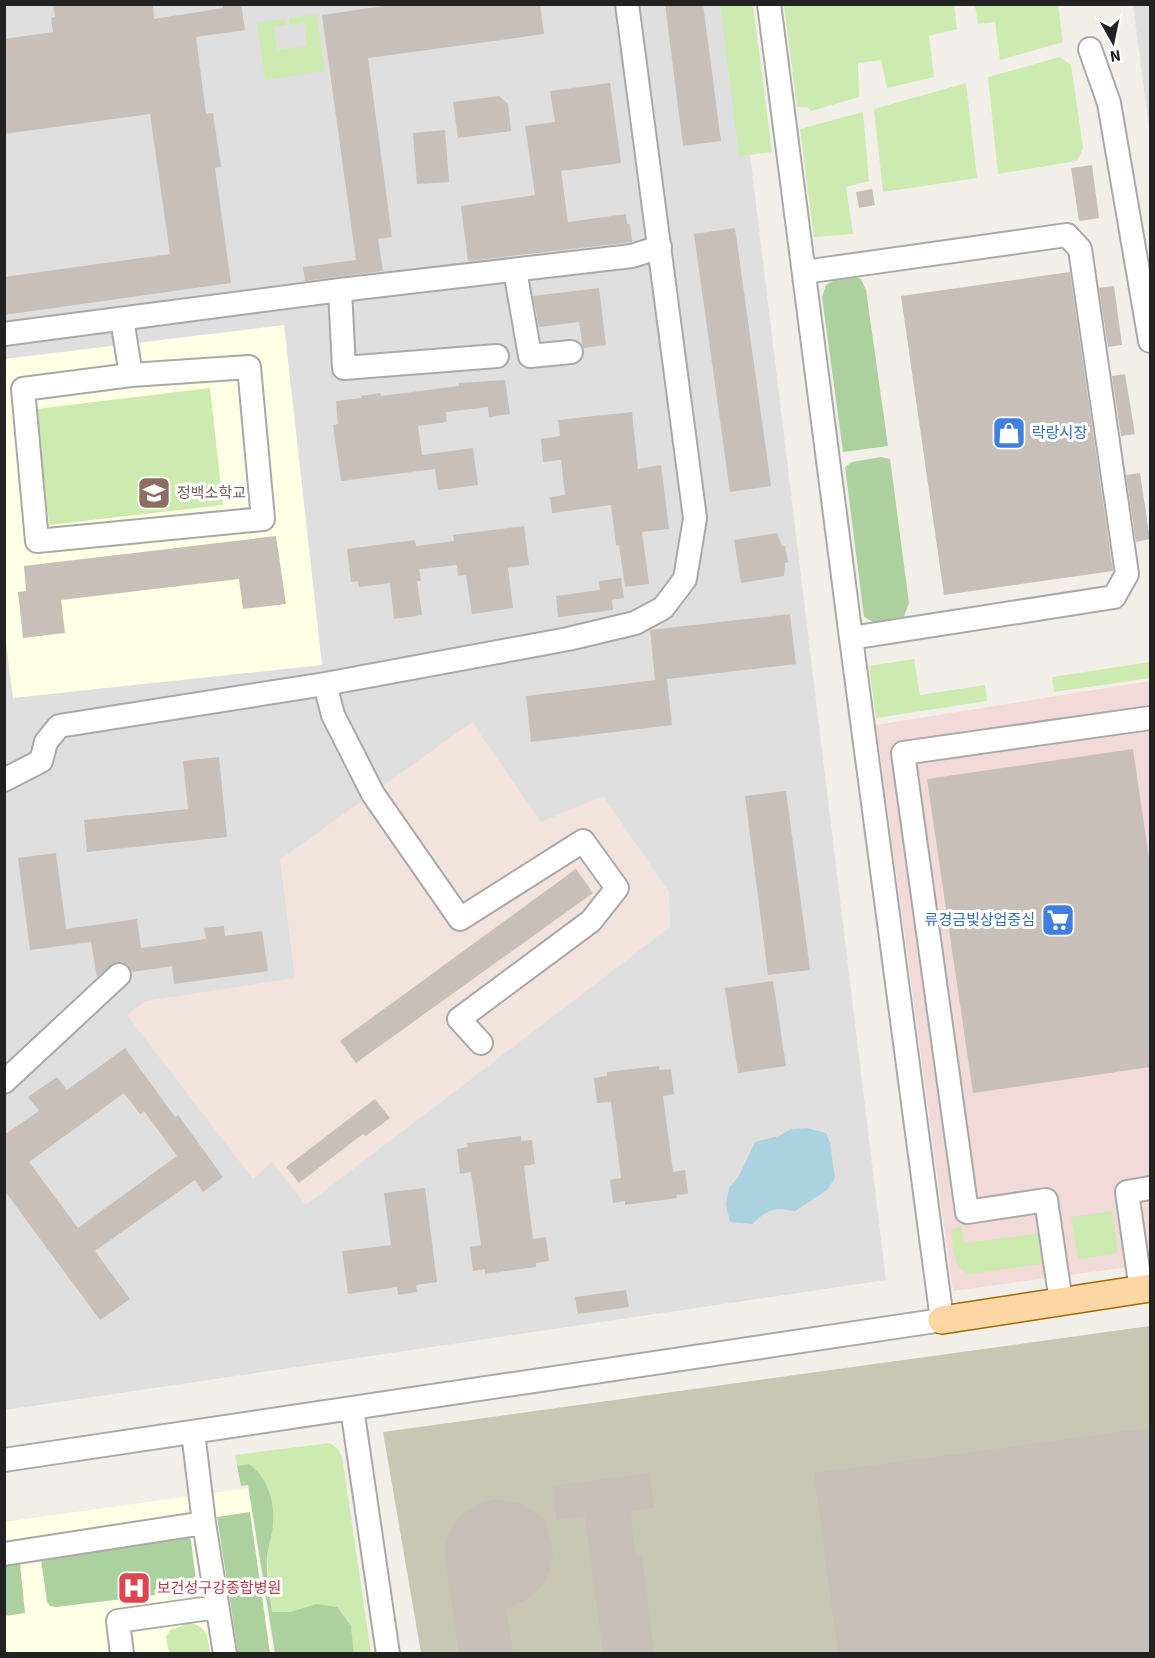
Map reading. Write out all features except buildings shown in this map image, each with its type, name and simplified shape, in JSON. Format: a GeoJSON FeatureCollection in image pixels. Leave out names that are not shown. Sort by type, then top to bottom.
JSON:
{"type":"FeatureCollection","features":[{"type":"Feature","properties":{"kind":"main road"},"geometry":{"type":"LineString","coordinates":[[942,1320],[1146,1289]]}},
{"type":"Feature","properties":{"kind":"street"},"geometry":{"type":"LineString","coordinates":[[4,780],[41,760],[46,742],[59,726],[325,684],[568,639],[635,623],[663,608],[680,587],[685,579],[695,518],[627,4]]}},
{"type":"Feature","properties":{"kind":"street"},"geometry":{"type":"LineString","coordinates":[[4,1461],[942,1320],[850,638],[769,4]]}},
{"type":"Feature","properties":{"kind":"street"},"geometry":{"type":"LineString","coordinates":[[1090,49],[1109,102],[1150,341]]}},
{"type":"Feature","properties":{"kind":"street"},"geometry":{"type":"LineString","coordinates":[[804,272],[1067,235],[1080,249],[1126,574],[1114,597],[850,638]]}},
{"type":"Feature","properties":{"kind":"street"},"geometry":{"type":"LineString","coordinates":[[4,334],[340,290],[632,256],[660,247]]}},
{"type":"Feature","properties":{"kind":"street"},"geometry":{"type":"LineString","coordinates":[[515,270],[530,356],[570,352]]}},
{"type":"Feature","properties":{"kind":"street"},"geometry":{"type":"LineString","coordinates":[[340,290],[344,368],[497,356]]}},
{"type":"Feature","properties":{"kind":"street"},"geometry":{"type":"LineString","coordinates":[[122,319],[130,375]]}},
{"type":"Feature","properties":{"kind":"street"},"geometry":{"type":"LineString","coordinates":[[249,366],[263,519],[37,541],[22,389],[130,375],[249,366]]}},
{"type":"Feature","properties":{"kind":"street"},"geometry":{"type":"LineString","coordinates":[[325,684],[333,715],[373,794],[460,919],[583,841],[617,888],[591,921],[459,1019],[481,1043]]}},
{"type":"Feature","properties":{"kind":"street"},"geometry":{"type":"LineString","coordinates":[[968,1212],[903,753],[1150,718]]}},
{"type":"Feature","properties":{"kind":"street"},"geometry":{"type":"LineString","coordinates":[[4,1082],[118,975]]}},
{"type":"Feature","properties":{"kind":"street"},"geometry":{"type":"LineString","coordinates":[[1146,1289],[1127,1192],[1150,1188]]}},
{"type":"Feature","properties":{"kind":"street"},"geometry":{"type":"LineString","coordinates":[[928,1217],[1046,1200],[1061,1302]]}},
{"type":"Feature","properties":{"kind":"street"},"geometry":{"type":"LineString","coordinates":[[352,1408],[388,1653]]}},
{"type":"Feature","properties":{"kind":"street"},"geometry":{"type":"LineString","coordinates":[[193,1432],[204,1524],[225,1653]]}},
{"type":"Feature","properties":{"kind":"street"},"geometry":{"type":"LineString","coordinates":[[4,1554],[204,1524]]}},
{"type":"Feature","properties":{"kind":"street"},"geometry":{"type":"LineString","coordinates":[[122,1653],[117,1621],[217,1607]]}},
{"type":"Feature","properties":{"kind":"shaded area"},"geometry":{"type":"Polygon","coordinates":[[[4,5],[732,5],[886,1280],[5,1410],[4,5]]]}},
{"type":"Feature","properties":{"kind":"shaded area"},"geometry":{"type":"Polygon","coordinates":[[[1133,5],[1150,5],[1150,135],[1136,28],[1133,5]]]}},
{"type":"Feature","properties":{"kind":"shaded area","name":"정백소학교"},"geometry":{"type":"Polygon","coordinates":[[[284,325],[322,665],[13,698],[4,627],[4,359],[284,325]]]}},
{"type":"Feature","properties":{"kind":"shaded area"},"geometry":{"type":"Polygon","coordinates":[[[1150,681],[1150,1264],[953,1291],[876,725],[1150,681]]]}},
{"type":"Feature","properties":{"kind":"shaded area"},"geometry":{"type":"Polygon","coordinates":[[[472,722],[541,822],[603,796],[669,892],[670,927],[306,1205],[272,1162],[253,1179],[127,1015],[146,1001],[295,978],[280,860],[472,722]]]}},
{"type":"Feature","properties":{"kind":"shaded area"},"geometry":{"type":"Polygon","coordinates":[[[1150,1326],[1150,1653],[421,1653],[383,1432],[1150,1326]]]}},
{"type":"Feature","properties":{"kind":"shaded area","name":"보건성구강종합병원"},"geometry":{"type":"Polygon","coordinates":[[[248,1488],[273,1653],[5,1653],[4,1522],[248,1488]]]}},
{"type":"Feature","properties":{"kind":"green space"},"geometry":{"type":"Polygon","coordinates":[[[720,5],[753,5],[772,152],[739,156],[720,5]]]}},
{"type":"Feature","properties":{"kind":"green space"},"geometry":{"type":"Polygon","coordinates":[[[784,5],[954,5],[957,29],[929,36],[934,77],[887,88],[881,60],[858,63],[859,97],[811,111],[807,107],[797,107],[784,5]]]}},
{"type":"Feature","properties":{"kind":"green space"},"geometry":{"type":"Polygon","coordinates":[[[975,5],[1058,5],[1063,42],[1000,60],[995,22],[978,24],[975,5]]]}},
{"type":"Feature","properties":{"kind":"green space"},"geometry":{"type":"Polygon","coordinates":[[[317,14],[325,71],[265,80],[257,23],[285,19],[286,25],[274,27],[277,50],[307,46],[304,23],[290,25],[289,18],[317,14]]]}},
{"type":"Feature","properties":{"kind":"green space"},"geometry":{"type":"Polygon","coordinates":[[[1060,57],[1071,65],[1083,148],[1077,161],[998,174],[988,77],[1060,57]]]}},
{"type":"Feature","properties":{"kind":"green space"},"geometry":{"type":"Polygon","coordinates":[[[966,83],[977,178],[883,192],[874,109],[966,83]]]}},
{"type":"Feature","properties":{"kind":"green space"},"geometry":{"type":"Polygon","coordinates":[[[863,112],[869,181],[846,187],[853,234],[814,237],[800,129],[863,112]]]}},
{"type":"Feature","properties":{"kind":"green space"},"geometry":{"type":"Polygon","coordinates":[[[853,276],[861,279],[866,290],[888,446],[843,452],[822,297],[826,285],[840,277],[853,276]]]}},
{"type":"Feature","properties":{"kind":"green space"},"geometry":{"type":"Polygon","coordinates":[[[210,388],[223,505],[49,525],[36,409],[210,388]]]}},
{"type":"Feature","properties":{"kind":"green space"},"geometry":{"type":"Polygon","coordinates":[[[881,457],[890,459],[909,603],[903,619],[877,624],[864,617],[845,467],[852,462],[881,457]]]}},
{"type":"Feature","properties":{"kind":"green space"},"geometry":{"type":"Polygon","coordinates":[[[914,659],[920,695],[985,685],[987,701],[876,718],[869,666],[914,659]]]}},
{"type":"Feature","properties":{"kind":"green space"},"geometry":{"type":"Polygon","coordinates":[[[1150,662],[1150,678],[1054,692],[1052,677],[1150,662]]]}},
{"type":"Feature","properties":{"kind":"green space"},"geometry":{"type":"Polygon","coordinates":[[[1112,1211],[1118,1253],[1078,1259],[1071,1217],[1112,1211]]]}},
{"type":"Feature","properties":{"kind":"green space"},"geometry":{"type":"Polygon","coordinates":[[[961,1226],[964,1243],[1043,1233],[1049,1263],[969,1274],[959,1267],[953,1249],[951,1230],[961,1226]]]}},
{"type":"Feature","properties":{"kind":"green space"},"geometry":{"type":"Polygon","coordinates":[[[330,1443],[338,1449],[342,1456],[371,1653],[354,1653],[351,1626],[316,1604],[290,1612],[272,1613],[267,1556],[272,1532],[249,1464],[237,1466],[235,1455],[330,1443]]]}},
{"type":"Feature","properties":{"kind":"green space"},"geometry":{"type":"Polygon","coordinates":[[[249,1464],[267,1486],[272,1504],[272,1535],[267,1563],[272,1612],[290,1612],[316,1604],[337,1607],[351,1626],[354,1653],[275,1653],[248,1485],[241,1486],[237,1466],[249,1464]]]}},
{"type":"Feature","properties":{"kind":"green space"},"geometry":{"type":"Polygon","coordinates":[[[250,1512],[270,1653],[238,1653],[217,1517],[250,1512]]]}},
{"type":"Feature","properties":{"kind":"green space"},"geometry":{"type":"Polygon","coordinates":[[[187,1535],[191,1540],[196,1581],[190,1591],[56,1607],[50,1606],[47,1602],[41,1559],[187,1535]]]}},
{"type":"Feature","properties":{"kind":"green space"},"geometry":{"type":"Polygon","coordinates":[[[5,1557],[16,1559],[20,1564],[25,1613],[5,1616],[5,1557]]]}},
{"type":"Feature","properties":{"kind":"green space"},"geometry":{"type":"Polygon","coordinates":[[[189,1623],[200,1626],[206,1633],[210,1653],[169,1653],[166,1637],[170,1630],[189,1623]]]}},
{"type":"Feature","properties":{"kind":"water"},"geometry":{"type":"Polygon","coordinates":[[[807,1128],[826,1133],[830,1143],[835,1178],[827,1190],[795,1211],[772,1210],[752,1224],[730,1222],[726,1205],[729,1188],[739,1176],[755,1142],[779,1136],[791,1129],[807,1128]]]}},
{"type":"Feature","properties":{"kind":"place","name":"락랑시장"},"geometry":{"type":"Point","coordinates":[1009,433]}},
{"type":"Feature","properties":{"kind":"place","name":"정백소학교"},"geometry":{"type":"Point","coordinates":[154,493]}},
{"type":"Feature","properties":{"kind":"place","name":"류경금빛상업중심"},"geometry":{"type":"Point","coordinates":[1058,920]}},
{"type":"Feature","properties":{"kind":"place","name":"보건성구강종합병원"},"geometry":{"type":"Point","coordinates":[134,1588]}}]}
